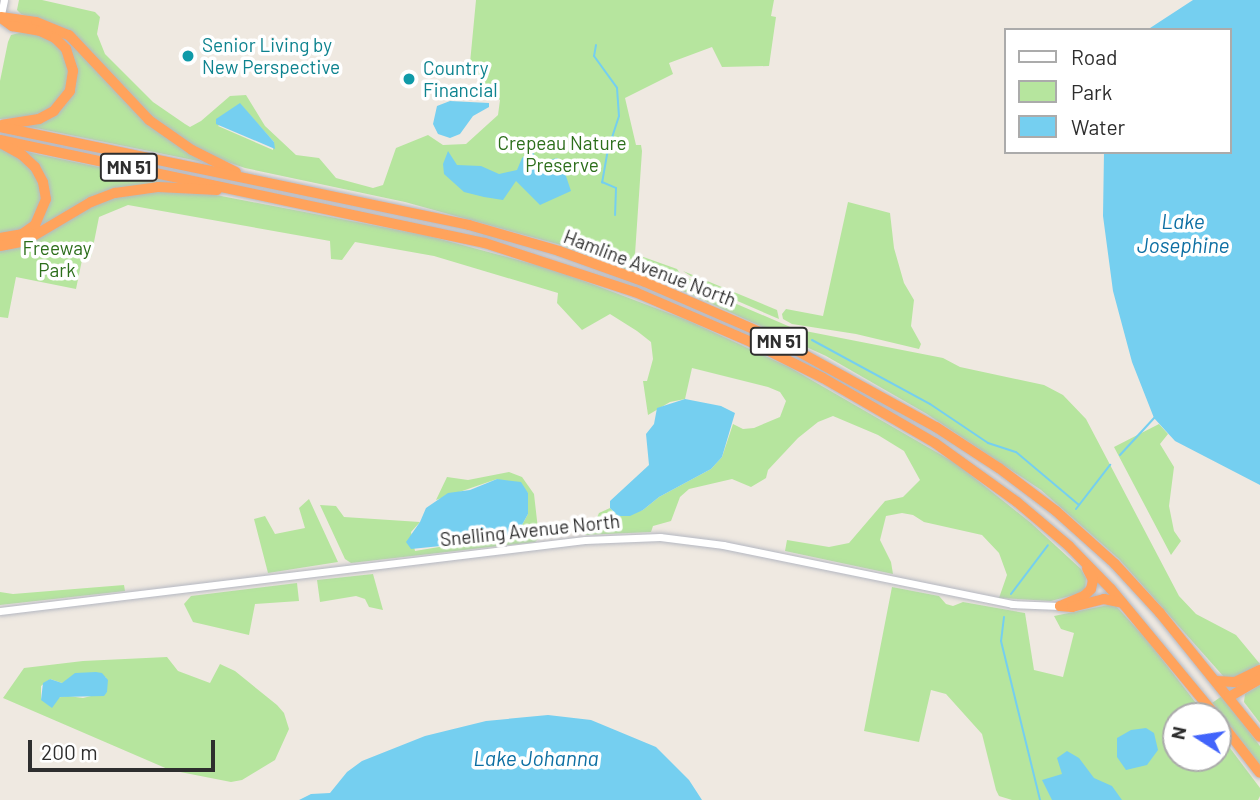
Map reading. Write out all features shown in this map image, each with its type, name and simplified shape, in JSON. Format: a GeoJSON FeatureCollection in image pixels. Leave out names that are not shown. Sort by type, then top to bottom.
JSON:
{"type":"FeatureCollection","features":[{"type":"Feature","properties":{"kind":"highway"},"geometry":{"type":"LineString","coordinates":[[0,19],[12,26],[40,31],[55,38],[70,56],[74,79],[66,99],[54,111],[39,119],[0,126]]}},
{"type":"Feature","properties":{"kind":"highway"},"geometry":{"type":"LineString","coordinates":[[0,19],[36,22],[69,35],[149,120],[192,150],[246,177]]}},
{"type":"Feature","properties":{"kind":"highway","name":"Hamline Avenue North"},"geometry":{"type":"LineString","coordinates":[[0,126],[439,218],[549,248],[645,282],[774,338],[936,427],[1028,490],[1082,534],[1135,584],[1216,681]]}},
{"type":"Feature","properties":{"kind":"highway"},"geometry":{"type":"LineString","coordinates":[[0,141],[35,167],[43,182],[46,199],[39,218],[29,230],[14,237],[0,238]]}},
{"type":"Feature","properties":{"kind":"highway","name":"Hamline Avenue North"},"geometry":{"type":"LineString","coordinates":[[0,141],[485,243],[585,274],[684,312],[788,359],[917,432],[991,482],[1058,536],[1126,605]]}},
{"type":"Feature","properties":{"kind":"highway"},"geometry":{"type":"LineString","coordinates":[[0,246],[25,241],[91,202],[127,191],[169,187],[258,194]]}},
{"type":"Feature","properties":{"kind":"highway"},"geometry":{"type":"LineString","coordinates":[[1058,536],[1089,571],[1093,580],[1091,589],[1084,596],[1059,606]]}},
{"type":"Feature","properties":{"kind":"highway"},"geometry":{"type":"LineString","coordinates":[[1059,606],[1072,607],[1104,599],[1115,599],[1126,605]]}},
{"type":"Feature","properties":{"kind":"highway","name":"MN 51"},"geometry":{"type":"LineString","coordinates":[[1126,605],[1205,702]]}},
{"type":"Feature","properties":{"kind":"highway"},"geometry":{"type":"LineString","coordinates":[[1216,681],[1235,681],[1260,670]]}},
{"type":"Feature","properties":{"kind":"highway"},"geometry":{"type":"LineString","coordinates":[[1229,697],[1260,679]]}},
{"type":"Feature","properties":{"kind":"highway","name":"MN 51"},"geometry":{"type":"LineString","coordinates":[[1216,681],[1260,737]]}},
{"type":"Feature","properties":{"kind":"highway","name":"MN 51"},"geometry":{"type":"LineString","coordinates":[[1232,737],[1260,773]]}},
{"type":"Feature","properties":{"kind":"street"},"geometry":{"type":"LineString","coordinates":[[0,19],[4,0]]}},
{"type":"Feature","properties":{"kind":"street","name":"Snelling Avenue North"},"geometry":{"type":"LineString","coordinates":[[0,611],[585,540],[660,537],[723,545],[1012,604],[1059,606]]}},
{"type":"Feature","properties":{"kind":"green space","name":"Crepeau Nature Preserve"},"geometry":{"type":"Polygon","coordinates":[[[19,0],[42,0],[95,12],[100,17],[97,34],[105,54],[153,102],[185,124],[190,127],[201,121],[230,96],[246,95],[265,126],[296,155],[319,158],[336,178],[373,188],[383,185],[396,148],[428,135],[443,145],[466,144],[498,115],[500,100],[479,79],[470,63],[476,0],[774,0],[771,16],[776,17],[769,66],[722,67],[712,47],[669,63],[673,74],[625,98],[636,145],[641,145],[642,151],[635,254],[677,269],[682,276],[704,284],[711,293],[795,329],[943,358],[960,367],[1044,385],[1063,395],[1086,419],[1179,596],[1196,614],[1236,635],[1260,664],[1236,677],[1224,677],[1119,559],[1041,490],[927,414],[826,356],[688,293],[561,245],[405,202],[245,168],[207,155],[148,116],[69,32],[54,24],[21,14],[17,10],[19,0]],[[240,104],[218,126],[273,150],[274,142],[240,104]]]}},
{"type":"Feature","properties":{"kind":"green space"},"geometry":{"type":"Polygon","coordinates":[[[23,32],[47,37],[64,51],[70,79],[60,103],[38,117],[0,119],[0,81],[8,42],[11,35],[23,32]]]}},
{"type":"Feature","properties":{"kind":"green space"},"geometry":{"type":"Polygon","coordinates":[[[57,34],[76,47],[145,121],[203,162],[26,126],[58,113],[75,89],[57,34]]]}},
{"type":"Feature","properties":{"kind":"green space"},"geometry":{"type":"Polygon","coordinates":[[[0,148],[19,157],[36,172],[43,195],[35,219],[25,229],[0,234],[0,148]]]}},
{"type":"Feature","properties":{"kind":"green space"},"geometry":{"type":"Polygon","coordinates":[[[27,152],[181,183],[122,189],[24,237],[41,221],[48,204],[27,152]]]}},
{"type":"Feature","properties":{"kind":"green space","name":"Freeway Park"},"geometry":{"type":"Polygon","coordinates":[[[150,191],[216,195],[429,236],[555,270],[687,320],[789,367],[957,464],[1031,523],[1081,569],[1086,578],[1085,592],[1051,601],[999,598],[1007,575],[999,553],[982,535],[924,522],[913,515],[902,513],[886,516],[880,540],[891,562],[893,574],[785,551],[787,540],[829,547],[849,543],[885,501],[903,497],[920,480],[904,451],[878,435],[833,416],[818,422],[798,438],[768,470],[766,478],[751,487],[732,479],[689,489],[680,497],[671,521],[653,526],[651,532],[584,535],[592,529],[599,513],[610,508],[618,516],[643,510],[659,497],[711,469],[722,457],[733,424],[743,429],[754,428],[780,417],[786,401],[780,392],[768,387],[692,368],[685,399],[670,402],[648,415],[643,381],[647,381],[653,359],[651,342],[637,331],[610,314],[582,330],[557,303],[558,293],[434,256],[355,242],[342,260],[331,259],[330,241],[128,205],[99,217],[91,257],[82,260],[76,289],[16,277],[8,318],[0,317],[0,249],[101,201],[150,191]]]}},
{"type":"Feature","properties":{"kind":"green space"},"geometry":{"type":"Polygon","coordinates":[[[848,202],[890,213],[894,248],[904,283],[914,300],[911,326],[921,344],[919,349],[856,334],[792,324],[783,319],[782,314],[786,309],[823,316],[848,202]]]}},
{"type":"Feature","properties":{"kind":"green space"},"geometry":{"type":"Polygon","coordinates":[[[683,271],[777,310],[779,319],[712,290],[683,271]]]}},
{"type":"Feature","properties":{"kind":"green space"},"geometry":{"type":"Polygon","coordinates":[[[1159,424],[1168,434],[1160,444],[1174,467],[1169,506],[1174,531],[1181,541],[1171,555],[1114,447],[1159,424]]]}},
{"type":"Feature","properties":{"kind":"green space"},"geometry":{"type":"Polygon","coordinates":[[[509,472],[522,477],[534,494],[539,538],[535,542],[351,563],[345,559],[320,505],[336,506],[344,517],[420,522],[411,532],[415,551],[517,534],[528,514],[528,493],[497,479],[436,500],[447,477],[468,480],[509,472]]]}},
{"type":"Feature","properties":{"kind":"green space"},"geometry":{"type":"Polygon","coordinates":[[[309,499],[338,562],[268,573],[254,519],[265,516],[275,534],[305,528],[299,508],[309,499]]]}},
{"type":"Feature","properties":{"kind":"green space"},"geometry":{"type":"Polygon","coordinates":[[[373,574],[383,610],[369,607],[365,599],[356,596],[320,602],[317,580],[373,574]]]}},
{"type":"Feature","properties":{"kind":"green space"},"geometry":{"type":"Polygon","coordinates":[[[297,583],[299,601],[255,604],[249,635],[193,622],[184,604],[191,596],[297,583]]]}},
{"type":"Feature","properties":{"kind":"green space"},"geometry":{"type":"Polygon","coordinates":[[[124,585],[125,591],[0,605],[0,592],[13,594],[124,585]]]}},
{"type":"Feature","properties":{"kind":"green space"},"geometry":{"type":"Polygon","coordinates":[[[892,587],[939,596],[946,604],[953,606],[963,602],[1025,613],[1034,670],[1063,677],[1074,633],[1061,629],[1054,616],[1108,605],[1116,606],[1148,641],[1195,702],[1162,702],[1162,772],[1232,772],[1232,751],[1260,788],[1260,796],[1258,800],[1012,800],[999,796],[982,734],[946,694],[931,690],[919,742],[864,731],[892,587]]]}},
{"type":"Feature","properties":{"kind":"green space"},"geometry":{"type":"Polygon","coordinates":[[[167,657],[178,671],[210,683],[220,664],[235,671],[277,705],[284,713],[289,729],[275,760],[242,780],[231,782],[170,770],[3,698],[24,668],[83,661],[167,657]],[[106,677],[62,683],[50,679],[41,686],[41,700],[68,696],[83,698],[107,692],[106,677]]]}},
{"type":"Feature","properties":{"kind":"green space"},"geometry":{"type":"Polygon","coordinates":[[[1260,685],[1260,723],[1244,702],[1245,694],[1260,685]]]}},
{"type":"Feature","properties":{"kind":"green space"},"geometry":{"type":"Polygon","coordinates":[[[1222,696],[1227,702],[1213,702],[1222,696]]]}},
{"type":"Feature","properties":{"kind":"green space"},"geometry":{"type":"Polygon","coordinates":[[[1232,709],[1260,746],[1260,765],[1232,729],[1232,709]]]}},
{"type":"Feature","properties":{"kind":"water","name":"Lake Josephine"},"geometry":{"type":"Polygon","coordinates":[[[1193,0],[1260,0],[1260,485],[1175,441],[1154,418],[1132,362],[1113,291],[1103,216],[1104,154],[1232,154],[1232,28],[1150,28],[1193,0]]]}},
{"type":"Feature","properties":{"kind":"water"},"geometry":{"type":"Polygon","coordinates":[[[450,101],[489,103],[489,107],[473,116],[460,134],[450,138],[438,134],[433,124],[437,106],[450,101]]]}},
{"type":"Feature","properties":{"kind":"water"},"geometry":{"type":"Polygon","coordinates":[[[240,103],[274,142],[275,149],[216,124],[216,119],[240,103]]]}},
{"type":"Feature","properties":{"kind":"water"},"geometry":{"type":"Polygon","coordinates":[[[532,150],[538,163],[557,158],[561,161],[571,191],[540,205],[516,181],[503,200],[464,192],[444,174],[443,164],[448,151],[457,165],[481,166],[499,174],[517,170],[522,158],[532,150]]]}},
{"type":"Feature","properties":{"kind":"water"},"geometry":{"type":"Polygon","coordinates":[[[685,399],[721,406],[735,413],[722,457],[711,469],[659,497],[643,510],[630,516],[618,516],[610,508],[610,501],[649,465],[646,434],[654,424],[657,408],[685,399]]]}},
{"type":"Feature","properties":{"kind":"water"},"geometry":{"type":"Polygon","coordinates":[[[497,479],[521,482],[528,493],[528,514],[517,534],[510,539],[411,549],[406,542],[426,508],[448,493],[470,490],[497,479]]]}},
{"type":"Feature","properties":{"kind":"water"},"geometry":{"type":"Polygon","coordinates":[[[75,673],[102,673],[108,680],[104,696],[60,697],[52,708],[41,700],[43,683],[50,679],[62,683],[75,673]]]}},
{"type":"Feature","properties":{"kind":"water","name":"Lake Johanna"},"geometry":{"type":"Polygon","coordinates":[[[548,715],[591,720],[656,747],[689,780],[702,800],[299,800],[311,794],[330,793],[347,772],[362,761],[425,736],[486,721],[548,715]]]}},
{"type":"Feature","properties":{"kind":"water"},"geometry":{"type":"Polygon","coordinates":[[[1146,728],[1154,733],[1158,750],[1147,765],[1126,770],[1117,757],[1117,738],[1131,730],[1146,728]]]}},
{"type":"Feature","properties":{"kind":"water"},"geometry":{"type":"Polygon","coordinates":[[[1067,751],[1079,758],[1094,778],[1112,786],[1122,800],[1052,800],[1042,780],[1062,774],[1057,758],[1067,751]]]}},
{"type":"Feature","properties":{"kind":"waterway"},"geometry":{"type":"LineString","coordinates":[[596,45],[594,56],[617,88],[619,116],[608,149],[602,182],[616,188],[615,215]]}},
{"type":"Feature","properties":{"kind":"waterway"},"geometry":{"type":"LineString","coordinates":[[812,340],[930,404],[988,443],[1016,452],[1079,505]]}},
{"type":"Feature","properties":{"kind":"waterway"},"geometry":{"type":"LineString","coordinates":[[1120,455],[1156,416]]}},
{"type":"Feature","properties":{"kind":"waterway"},"geometry":{"type":"LineString","coordinates":[[1076,509],[1110,465]]}},
{"type":"Feature","properties":{"kind":"waterway"},"geometry":{"type":"LineString","coordinates":[[1011,594],[1048,545]]}},
{"type":"Feature","properties":{"kind":"waterway"},"geometry":{"type":"LineString","coordinates":[[1004,617],[1001,641],[1040,800]]}},
{"type":"Feature","properties":{"kind":"place","name":"Senior Living by New Perspective"},"geometry":{"type":"Point","coordinates":[188,56]}},
{"type":"Feature","properties":{"kind":"place","name":"Country Financial"},"geometry":{"type":"Point","coordinates":[409,79]}}]}
